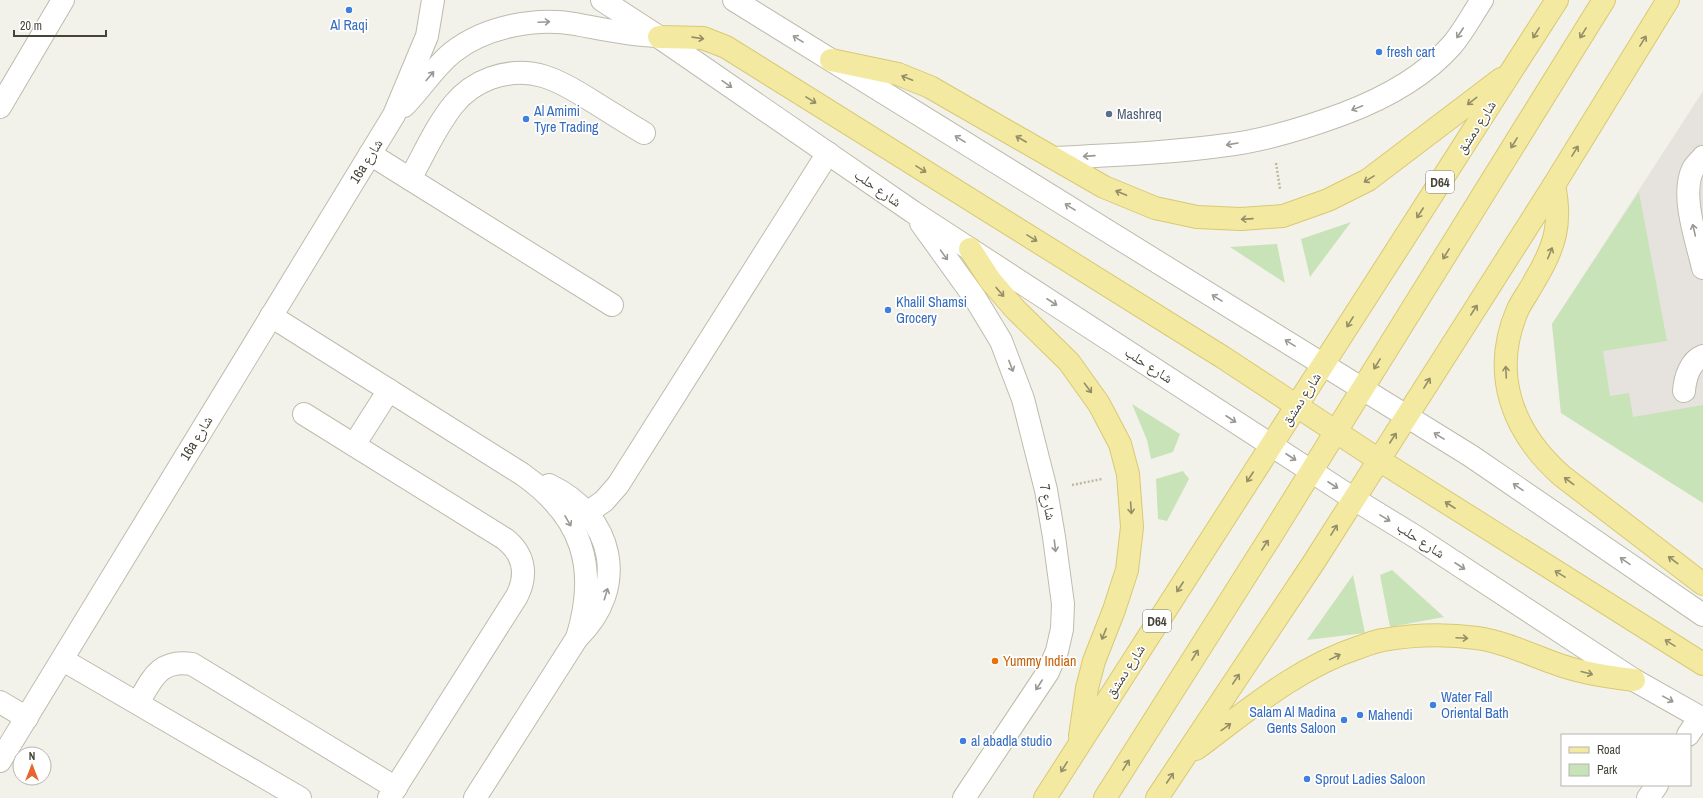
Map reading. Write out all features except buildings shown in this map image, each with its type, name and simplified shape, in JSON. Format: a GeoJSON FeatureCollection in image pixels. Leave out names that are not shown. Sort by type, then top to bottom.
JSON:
{"type":"FeatureCollection","features":[{"type":"Feature","properties":{"kind":"main road","name":"شارع دمشق"},"geometry":{"type":"LineString","coordinates":[[1045,798],[1079,742],[1557,0]]}},
{"type":"Feature","properties":{"kind":"main road"},"geometry":{"type":"LineString","coordinates":[[1105,798],[1604,0]]}},
{"type":"Feature","properties":{"kind":"main road"},"geometry":{"type":"LineString","coordinates":[[1157,798],[1310,568],[1554,184],[1668,0]]}},
{"type":"Feature","properties":{"kind":"main road"},"geometry":{"type":"LineString","coordinates":[[659,37],[703,38],[726,47],[1224,358],[1335,432],[1703,664]]}},
{"type":"Feature","properties":{"kind":"main road"},"geometry":{"type":"LineString","coordinates":[[831,60],[869,66],[898,74],[930,87],[1104,187],[1155,208],[1197,217],[1241,219],[1283,216],[1328,200],[1368,180],[1514,68]]}},
{"type":"Feature","properties":{"kind":"main road"},"geometry":{"type":"LineString","coordinates":[[1554,184],[1558,203],[1558,218],[1553,245],[1546,262],[1518,308],[1510,334],[1506,360],[1506,377],[1514,411],[1526,436],[1544,460],[1562,476],[1703,584]]}},
{"type":"Feature","properties":{"kind":"main road"},"geometry":{"type":"LineString","coordinates":[[970,249],[990,280],[1015,309],[1069,362],[1099,404],[1120,444],[1128,474],[1132,527],[1127,570],[1114,610],[1094,661],[1082,715],[1079,742]]}},
{"type":"Feature","properties":{"kind":"main road"},"geometry":{"type":"LineString","coordinates":[[1184,758],[1274,691],[1310,669],[1344,652],[1382,640],[1430,636],[1477,638],[1515,648],[1574,670],[1594,675],[1634,680]]}},
{"type":"Feature","properties":{"kind":"street"},"geometry":{"type":"LineString","coordinates":[[0,107],[64,0]]}},
{"type":"Feature","properties":{"kind":"street","name":"16a شارع"},"geometry":{"type":"LineString","coordinates":[[0,761],[7,733],[28,718],[394,115],[427,36],[433,0]]}},
{"type":"Feature","properties":{"kind":"street","name":"شارع حلب"},"geometry":{"type":"LineString","coordinates":[[602,0],[659,37],[913,212],[1354,499],[1416,536],[1634,680],[1701,718]]}},
{"type":"Feature","properties":{"kind":"street"},"geometry":{"type":"LineString","coordinates":[[734,0],[1483,463],[1703,615]]}},
{"type":"Feature","properties":{"kind":"street"},"geometry":{"type":"LineString","coordinates":[[1055,158],[1183,150],[1228,145],[1272,136],[1316,124],[1391,93],[1421,73],[1452,45],[1482,0]]}},
{"type":"Feature","properties":{"kind":"street","name":"16a شارع"},"geometry":{"type":"LineString","coordinates":[[394,115],[453,52],[471,41],[504,28],[532,23],[553,22],[574,24],[616,33],[659,37]]}},
{"type":"Feature","properties":{"kind":"street"},"geometry":{"type":"LineString","coordinates":[[410,179],[455,103],[467,91],[481,82],[501,74],[522,72],[543,75],[564,83],[644,133]]}},
{"type":"Feature","properties":{"kind":"street"},"geometry":{"type":"LineString","coordinates":[[587,513],[604,501],[618,485],[828,153]]}},
{"type":"Feature","properties":{"kind":"street"},"geometry":{"type":"LineString","coordinates":[[370,154],[612,305]]}},
{"type":"Feature","properties":{"kind":"street"},"geometry":{"type":"LineString","coordinates":[[1703,157],[1693,170],[1688,192],[1691,215],[1703,268]]}},
{"type":"Feature","properties":{"kind":"street","name":"شارع 7"},"geometry":{"type":"LineString","coordinates":[[913,212],[975,298],[1001,341],[1024,399],[1046,490],[1054,536],[1062,604],[1062,629],[1057,651],[1048,672],[964,798]]}},
{"type":"Feature","properties":{"kind":"street"},"geometry":{"type":"LineString","coordinates":[[271,316],[522,474],[554,500],[567,517],[576,536],[583,556],[587,576],[586,604],[577,638]]}},
{"type":"Feature","properties":{"kind":"street"},"geometry":{"type":"LineString","coordinates":[[1684,391],[1688,372],[1693,364],[1703,356]]}},
{"type":"Feature","properties":{"kind":"street"},"geometry":{"type":"LineString","coordinates":[[354,446],[389,390]]}},
{"type":"Feature","properties":{"kind":"street"},"geometry":{"type":"LineString","coordinates":[[138,703],[154,677],[161,669],[171,664],[181,662],[192,664],[392,793],[517,596],[522,587],[523,566],[520,556],[514,546],[304,414]]}},
{"type":"Feature","properties":{"kind":"street"},"geometry":{"type":"LineString","coordinates":[[474,798],[577,638],[589,627],[598,613],[605,598],[609,583],[609,564],[606,545],[598,528],[587,513],[557,488],[522,474]]}},
{"type":"Feature","properties":{"kind":"street"},"geometry":{"type":"LineString","coordinates":[[63,660],[300,798]]}},
{"type":"Feature","properties":{"kind":"street"},"geometry":{"type":"LineString","coordinates":[[0,702],[28,718]]}},
{"type":"Feature","properties":{"kind":"street"},"geometry":{"type":"LineString","coordinates":[[1689,734],[1701,718]]}},
{"type":"Feature","properties":{"kind":"street"},"geometry":{"type":"LineString","coordinates":[[1648,798],[1656,786]]}},
{"type":"Feature","properties":{"kind":"path"},"geometry":{"type":"LineString","coordinates":[[1272,136],[1283,216]]}},
{"type":"Feature","properties":{"kind":"path"},"geometry":{"type":"LineString","coordinates":[[1046,490],[1128,474]]}},
{"type":"Feature","properties":{"kind":"shaded area"},"geometry":{"type":"Polygon","coordinates":[[[1703,91],[1703,503],[1561,413],[1552,324],[1703,91]]]}},
{"type":"Feature","properties":{"kind":"green space"},"geometry":{"type":"Polygon","coordinates":[[[1639,192],[1667,341],[1603,351],[1610,396],[1629,393],[1633,417],[1703,405],[1703,503],[1561,413],[1552,324],[1639,192]]]}},
{"type":"Feature","properties":{"kind":"green space"},"geometry":{"type":"Polygon","coordinates":[[[1351,222],[1310,277],[1301,239],[1351,222]]]}},
{"type":"Feature","properties":{"kind":"green space"},"geometry":{"type":"Polygon","coordinates":[[[1277,244],[1285,283],[1230,247],[1277,244]]]}},
{"type":"Feature","properties":{"kind":"green space"},"geometry":{"type":"Polygon","coordinates":[[[1132,404],[1180,434],[1173,452],[1151,459],[1147,440],[1132,404]]]}},
{"type":"Feature","properties":{"kind":"green space"},"geometry":{"type":"Polygon","coordinates":[[[1183,471],[1189,479],[1167,521],[1158,519],[1156,479],[1183,471]]]}},
{"type":"Feature","properties":{"kind":"green space"},"geometry":{"type":"Polygon","coordinates":[[[1392,570],[1444,617],[1390,627],[1380,575],[1392,570]]]}},
{"type":"Feature","properties":{"kind":"green space"},"geometry":{"type":"Polygon","coordinates":[[[1353,575],[1365,633],[1307,640],[1353,575]]]}},
{"type":"Feature","properties":{"kind":"place","name":"Al Raqi"},"geometry":{"type":"Point","coordinates":[349,10]}},
{"type":"Feature","properties":{"kind":"place","name":"fresh cart"},"geometry":{"type":"Point","coordinates":[1379,52]}},
{"type":"Feature","properties":{"kind":"place","name":"Mashreq"},"geometry":{"type":"Point","coordinates":[1109,114]}},
{"type":"Feature","properties":{"kind":"place","name":"Al Amimi Tyre Trading"},"geometry":{"type":"Point","coordinates":[526,119]}},
{"type":"Feature","properties":{"kind":"place","name":"Khalil Shamsi Grocery"},"geometry":{"type":"Point","coordinates":[888,310]}},
{"type":"Feature","properties":{"kind":"place","name":"Yummy Indian"},"geometry":{"type":"Point","coordinates":[995,661]}},
{"type":"Feature","properties":{"kind":"place","name":"Water Fall Oriental Bath"},"geometry":{"type":"Point","coordinates":[1433,705]}},
{"type":"Feature","properties":{"kind":"place","name":"Mahendi"},"geometry":{"type":"Point","coordinates":[1360,715]}},
{"type":"Feature","properties":{"kind":"place","name":"Salam Al Madina Gents Saloon"},"geometry":{"type":"Point","coordinates":[1344,720]}},
{"type":"Feature","properties":{"kind":"place","name":"al abadla studio"},"geometry":{"type":"Point","coordinates":[963,741]}},
{"type":"Feature","properties":{"kind":"place","name":"Sprout Ladies Saloon"},"geometry":{"type":"Point","coordinates":[1307,779]}}]}
